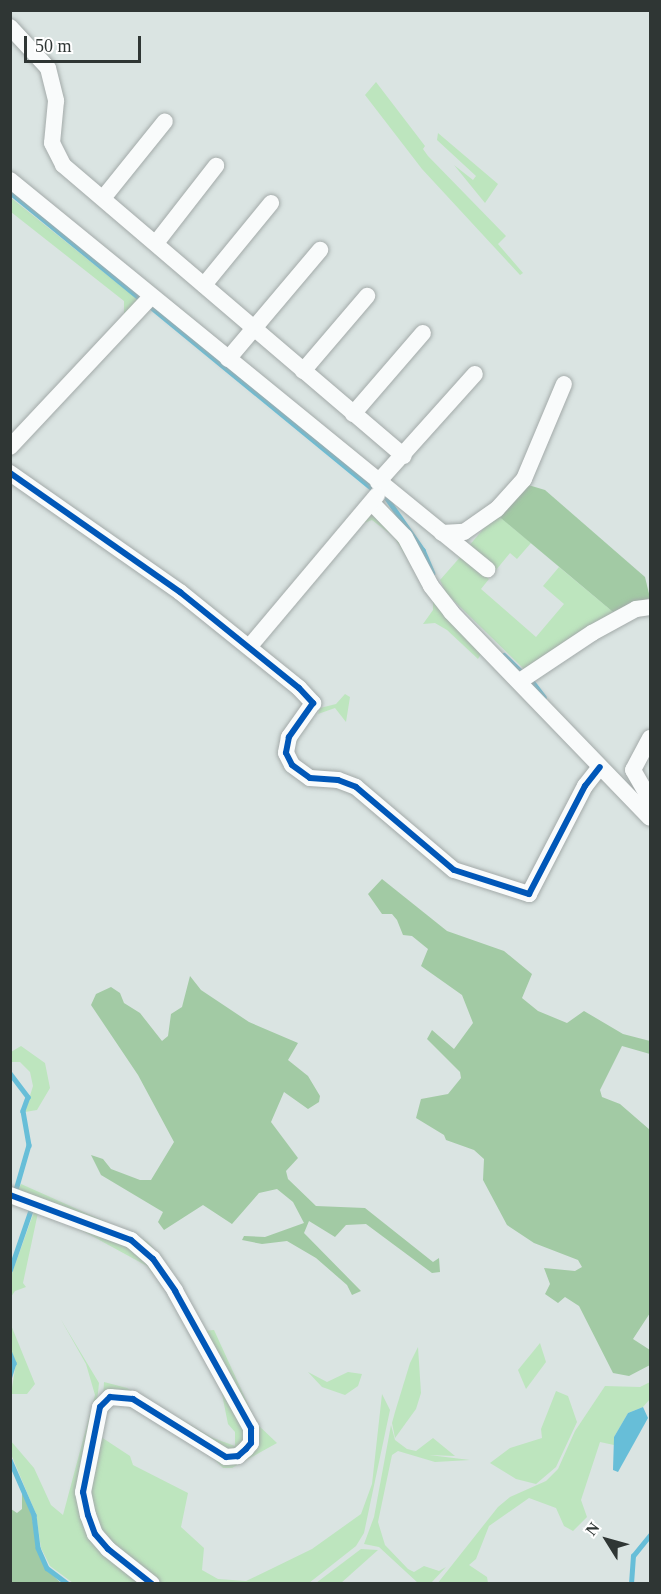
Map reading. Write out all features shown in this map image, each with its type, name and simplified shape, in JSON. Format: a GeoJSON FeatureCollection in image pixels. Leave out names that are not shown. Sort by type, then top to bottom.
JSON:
{"type":"FeatureCollection","features":[{"type":"Feature","properties":{"kind":"street"},"geometry":{"type":"LineString","coordinates":[[10,27],[48,68],[56,101],[51,130],[54,154],[404,456]]}},
{"type":"Feature","properties":{"kind":"street"},"geometry":{"type":"LineString","coordinates":[[104,197],[165,121]]}},
{"type":"Feature","properties":{"kind":"street"},"geometry":{"type":"LineString","coordinates":[[156,243],[216,166]]}},
{"type":"Feature","properties":{"kind":"street"},"geometry":{"type":"LineString","coordinates":[[10,180],[487,569]]}},
{"type":"Feature","properties":{"kind":"street"},"geometry":{"type":"LineString","coordinates":[[204,285],[271,203]]}},
{"type":"Feature","properties":{"kind":"street"},"geometry":{"type":"LineString","coordinates":[[228,359],[320,250]]}},
{"type":"Feature","properties":{"kind":"street"},"geometry":{"type":"LineString","coordinates":[[303,371],[367,296]]}},
{"type":"Feature","properties":{"kind":"street"},"geometry":{"type":"LineString","coordinates":[[10,447],[151,297]]}},
{"type":"Feature","properties":{"kind":"street"},"geometry":{"type":"LineString","coordinates":[[353,414],[423,333]]}},
{"type":"Feature","properties":{"kind":"street"},"geometry":{"type":"LineString","coordinates":[[250,646],[372,503],[381,484],[475,374]]}},
{"type":"Feature","properties":{"kind":"street"},"geometry":{"type":"LineString","coordinates":[[442,533],[464,532],[497,509],[524,479],[564,384]]}},
{"type":"Feature","properties":{"kind":"street"},"geometry":{"type":"LineString","coordinates":[[10,473],[250,646],[313,703],[289,737],[286,753],[297,771],[310,778],[338,780],[356,787],[454,870],[529,894],[585,786],[600,767]]}},
{"type":"Feature","properties":{"kind":"street"},"geometry":{"type":"LineString","coordinates":[[372,503],[405,537],[431,586],[451,612],[651,818]]}},
{"type":"Feature","properties":{"kind":"street"},"geometry":{"type":"LineString","coordinates":[[520,681],[592,633],[636,609],[651,607]]}},
{"type":"Feature","properties":{"kind":"street"},"geometry":{"type":"LineString","coordinates":[[651,738],[633,770],[651,800]]}},
{"type":"Feature","properties":{"kind":"street"},"geometry":{"type":"LineString","coordinates":[[10,1195],[131,1240],[153,1259],[175,1292],[251,1428],[250,1443],[246,1449],[238,1456],[226,1457],[133,1399],[110,1397],[100,1407],[83,1492],[88,1515],[95,1534],[108,1549],[152,1584]]}},
{"type":"Feature","properties":{"kind":"green space"},"geometry":{"type":"Polygon","coordinates":[[[376,82],[425,146],[423,149],[428,156],[506,236],[498,244],[523,273],[520,275],[422,169],[365,95],[376,82]]]}},
{"type":"Feature","properties":{"kind":"green space"},"geometry":{"type":"Polygon","coordinates":[[[438,133],[498,184],[485,203],[454,165],[473,180],[476,176],[437,140],[438,133]]]}},
{"type":"Feature","properties":{"kind":"green space"},"geometry":{"type":"Polygon","coordinates":[[[10,197],[142,303],[124,322],[124,301],[11,212],[10,197]]]}},
{"type":"Feature","properties":{"kind":"green space"},"geometry":{"type":"Polygon","coordinates":[[[525,484],[545,490],[645,577],[650,598],[613,612],[496,514],[525,484]]]}},
{"type":"Feature","properties":{"kind":"green space"},"geometry":{"type":"Polygon","coordinates":[[[372,510],[377,510],[481,654],[478,659],[447,630],[435,623],[423,624],[433,610],[433,600],[394,537],[372,520],[364,523],[258,647],[372,510]]]}},
{"type":"Feature","properties":{"kind":"green space"},"geometry":{"type":"Polygon","coordinates":[[[496,514],[531,543],[517,559],[510,553],[496,570],[468,547],[496,514]]]}},
{"type":"Feature","properties":{"kind":"green space"},"geometry":{"type":"Polygon","coordinates":[[[462,555],[489,579],[481,589],[536,637],[564,604],[543,586],[559,567],[613,612],[526,671],[446,593],[440,580],[462,555]]]}},
{"type":"Feature","properties":{"kind":"green space"},"geometry":{"type":"Polygon","coordinates":[[[345,694],[350,697],[346,722],[335,708],[318,714],[320,708],[336,704],[345,694]]]}},
{"type":"Feature","properties":{"kind":"green space"},"geometry":{"type":"Polygon","coordinates":[[[382,879],[447,931],[504,951],[532,974],[522,998],[538,1011],[567,1023],[584,1011],[623,1034],[650,1041],[650,1054],[622,1046],[600,1090],[602,1097],[620,1104],[650,1130],[650,1313],[633,1339],[650,1350],[650,1365],[629,1376],[613,1373],[579,1306],[565,1297],[558,1303],[545,1294],[550,1284],[544,1268],[575,1271],[582,1267],[578,1260],[534,1243],[507,1225],[483,1180],[484,1159],[474,1150],[446,1140],[444,1135],[416,1118],[421,1099],[448,1094],[461,1078],[460,1072],[427,1039],[432,1030],[454,1049],[473,1023],[462,995],[421,966],[428,949],[412,936],[403,935],[392,914],[382,914],[368,894],[382,879]]]}},
{"type":"Feature","properties":{"kind":"green space"},"geometry":{"type":"Polygon","coordinates":[[[190,976],[201,990],[249,1022],[298,1043],[288,1060],[308,1076],[320,1096],[319,1102],[308,1109],[284,1092],[271,1122],[298,1158],[286,1171],[288,1179],[316,1206],[365,1208],[433,1262],[439,1258],[440,1272],[432,1273],[366,1224],[346,1225],[335,1237],[309,1221],[304,1233],[361,1291],[352,1295],[347,1285],[316,1258],[287,1241],[262,1244],[242,1240],[244,1236],[265,1237],[304,1223],[293,1202],[277,1189],[259,1193],[232,1224],[203,1205],[164,1230],[158,1222],[163,1212],[101,1175],[91,1155],[103,1159],[111,1169],[140,1180],[151,1180],[174,1142],[138,1075],[91,1005],[96,994],[111,987],[120,993],[124,1003],[140,1013],[162,1041],[168,1036],[171,1014],[182,1007],[190,976]]]}},
{"type":"Feature","properties":{"kind":"green space"},"geometry":{"type":"Polygon","coordinates":[[[21,1046],[45,1063],[50,1088],[37,1110],[25,1112],[33,1086],[30,1072],[20,1062],[11,1062],[11,1052],[21,1046]]]}},
{"type":"Feature","properties":{"kind":"green space"},"geometry":{"type":"Polygon","coordinates":[[[21,1184],[133,1234],[148,1242],[161,1257],[155,1258],[18,1190],[21,1184]]]}},
{"type":"Feature","properties":{"kind":"green space"},"geometry":{"type":"Polygon","coordinates":[[[39,1208],[23,1283],[26,1287],[15,1291],[11,1297],[11,1276],[35,1209],[39,1208]]]}},
{"type":"Feature","properties":{"kind":"green space"},"geometry":{"type":"Polygon","coordinates":[[[44,1210],[96,1228],[151,1261],[248,1429],[248,1442],[227,1454],[151,1407],[103,1400],[104,1382],[127,1388],[213,1438],[235,1446],[235,1432],[228,1424],[221,1389],[167,1291],[147,1266],[70,1224],[43,1216],[44,1210]]]}},
{"type":"Feature","properties":{"kind":"green space"},"geometry":{"type":"Polygon","coordinates":[[[60,1318],[99,1383],[85,1516],[148,1583],[73,1583],[50,1566],[41,1548],[36,1514],[11,1454],[10,1440],[34,1468],[51,1505],[63,1515],[95,1395],[86,1364],[60,1318]]]}},
{"type":"Feature","properties":{"kind":"green space"},"geometry":{"type":"Polygon","coordinates":[[[11,1325],[35,1384],[27,1394],[11,1394],[16,1363],[11,1350],[11,1325]]]}},
{"type":"Feature","properties":{"kind":"green space"},"geometry":{"type":"Polygon","coordinates":[[[214,1330],[257,1424],[277,1443],[232,1468],[223,1468],[210,1455],[253,1443],[200,1331],[214,1330]]]}},
{"type":"Feature","properties":{"kind":"green space"},"geometry":{"type":"Polygon","coordinates":[[[540,1343],[546,1362],[526,1389],[518,1370],[540,1343]]]}},
{"type":"Feature","properties":{"kind":"green space"},"geometry":{"type":"Polygon","coordinates":[[[418,1347],[421,1393],[416,1409],[395,1438],[392,1423],[410,1363],[418,1347]]]}},
{"type":"Feature","properties":{"kind":"green space"},"geometry":{"type":"Polygon","coordinates":[[[308,1372],[327,1382],[348,1372],[362,1374],[358,1386],[345,1395],[322,1387],[308,1372]]]}},
{"type":"Feature","properties":{"kind":"green space"},"geometry":{"type":"Polygon","coordinates":[[[650,1382],[650,1399],[643,1407],[628,1413],[614,1437],[614,1445],[600,1442],[581,1500],[587,1517],[573,1531],[564,1526],[556,1508],[529,1498],[489,1526],[476,1559],[469,1565],[487,1577],[488,1583],[437,1584],[498,1507],[510,1497],[546,1481],[558,1469],[575,1431],[605,1386],[640,1387],[650,1382]]]}},
{"type":"Feature","properties":{"kind":"green space"},"geometry":{"type":"Polygon","coordinates":[[[556,1391],[568,1396],[577,1422],[556,1467],[536,1484],[516,1479],[490,1463],[510,1448],[542,1438],[541,1429],[556,1391]]]}},
{"type":"Feature","properties":{"kind":"green space"},"geometry":{"type":"Polygon","coordinates":[[[382,1394],[390,1410],[364,1533],[356,1546],[309,1583],[155,1583],[97,1532],[88,1470],[95,1433],[130,1456],[133,1465],[188,1493],[181,1527],[204,1548],[202,1570],[218,1579],[246,1581],[271,1569],[312,1549],[361,1514],[372,1484],[382,1394]]]}},
{"type":"Feature","properties":{"kind":"green space"},"geometry":{"type":"Polygon","coordinates":[[[391,1425],[395,1440],[407,1449],[416,1451],[433,1438],[455,1456],[429,1455],[470,1460],[435,1462],[398,1451],[392,1455],[378,1522],[385,1545],[408,1569],[414,1572],[424,1566],[439,1571],[446,1567],[431,1583],[418,1583],[379,1547],[364,1544],[374,1517],[391,1425]]]}},
{"type":"Feature","properties":{"kind":"green space"},"geometry":{"type":"Polygon","coordinates":[[[22,1491],[32,1516],[37,1549],[46,1569],[61,1583],[11,1583],[11,1509],[17,1513],[22,1509],[22,1491]]]}},
{"type":"Feature","properties":{"kind":"green space"},"geometry":{"type":"Polygon","coordinates":[[[361,1549],[378,1550],[341,1583],[316,1583],[361,1549]]]}},
{"type":"Feature","properties":{"kind":"water"},"geometry":{"type":"Polygon","coordinates":[[[643,1407],[648,1418],[618,1472],[613,1470],[614,1437],[628,1413],[643,1407]]]}},
{"type":"Feature","properties":{"kind":"waterway"},"geometry":{"type":"LineString","coordinates":[[10,192],[142,300]]}},
{"type":"Feature","properties":{"kind":"waterway"},"geometry":{"type":"LineString","coordinates":[[150,306],[373,489]]}},
{"type":"Feature","properties":{"kind":"waterway"},"geometry":{"type":"LineString","coordinates":[[386,497],[423,550],[433,573]]}},
{"type":"Feature","properties":{"kind":"waterway"},"geometry":{"type":"LineString","coordinates":[[504,655],[524,674]]}},
{"type":"Feature","properties":{"kind":"waterway"},"geometry":{"type":"LineString","coordinates":[[532,681],[544,697]]}},
{"type":"Feature","properties":{"kind":"waterway"},"geometry":{"type":"LineString","coordinates":[[10,1073],[28,1097],[23,1111],[29,1145],[16,1190]]}},
{"type":"Feature","properties":{"kind":"waterway"},"geometry":{"type":"LineString","coordinates":[[10,1270],[31,1209]]}},
{"type":"Feature","properties":{"kind":"waterway"},"geometry":{"type":"LineString","coordinates":[[10,1353],[14,1363],[10,1376]]}},
{"type":"Feature","properties":{"kind":"waterway"},"geometry":{"type":"LineString","coordinates":[[10,1460],[34,1515],[38,1548],[47,1568],[68,1584]]}},
{"type":"Feature","properties":{"kind":"waterway"},"geometry":{"type":"LineString","coordinates":[[631,1584],[633,1556],[650,1535]]}},
{"type":"Feature","properties":{"kind":"cycle path"},"geometry":{"type":"LineString","coordinates":[[10,473],[180,592],[299,688],[313,703],[289,737],[286,753],[292,765],[310,778],[338,780],[356,787],[454,870],[529,894],[585,786],[600,767]]}},
{"type":"Feature","properties":{"kind":"cycle path"},"geometry":{"type":"LineString","coordinates":[[10,1195],[131,1240],[153,1259],[175,1291],[251,1428],[251,1443],[246,1449],[238,1456],[226,1457],[133,1399],[110,1397],[100,1407],[83,1492],[88,1515],[95,1534],[108,1549],[152,1584]]}}]}
